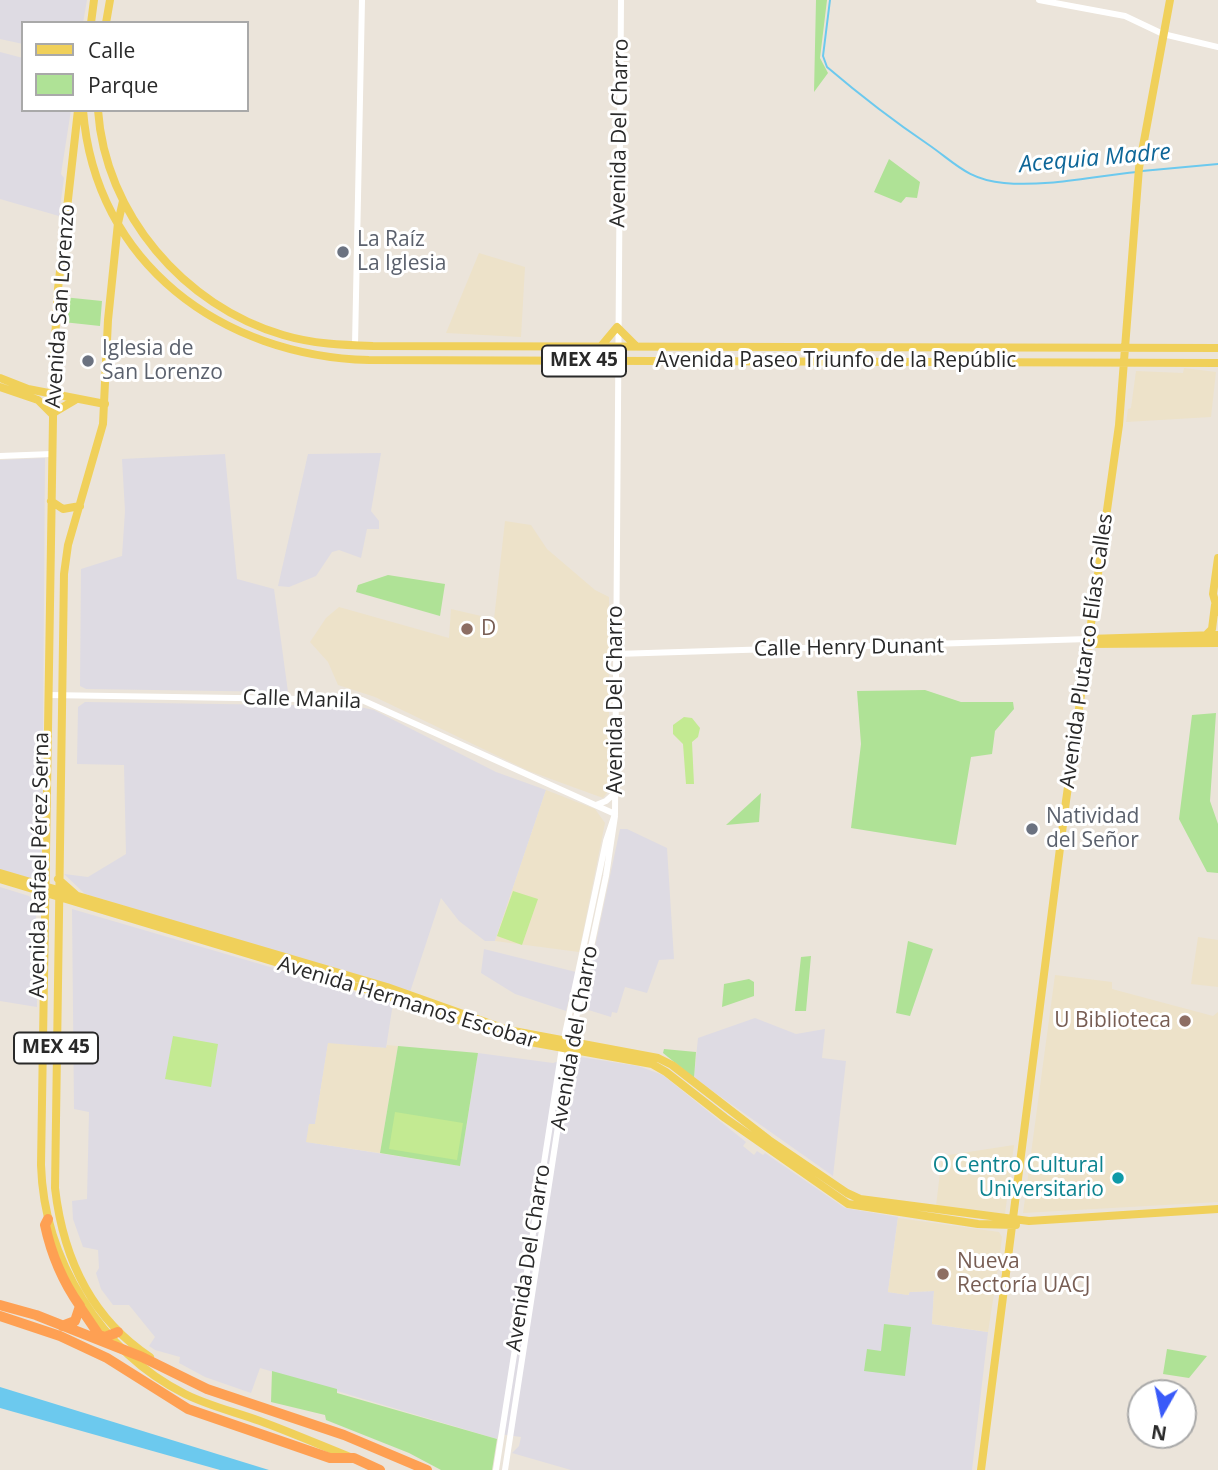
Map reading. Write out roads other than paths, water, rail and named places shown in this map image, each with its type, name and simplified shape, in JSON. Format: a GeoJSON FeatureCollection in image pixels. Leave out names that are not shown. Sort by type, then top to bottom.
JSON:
{"type":"FeatureCollection","features":[{"type":"Feature","properties":{"kind":"highway"},"geometry":{"type":"LineString","coordinates":[[48,1219],[45,1225],[52,1249],[64,1280],[80,1306],[99,1335],[104,1337],[118,1332]]}},
{"type":"Feature","properties":{"kind":"highway"},"geometry":{"type":"LineString","coordinates":[[0,1305],[167,1368]]}},
{"type":"Feature","properties":{"kind":"highway"},"geometry":{"type":"LineString","coordinates":[[61,1326],[75,1321],[80,1306]]}},
{"type":"Feature","properties":{"kind":"highway"},"geometry":{"type":"LineString","coordinates":[[0,1316],[51,1332],[107,1358],[188,1409],[330,1458],[354,1458]]}},
{"type":"Feature","properties":{"kind":"highway","name":"Avenida Rafael Pérez Serna"},"geometry":{"type":"LineString","coordinates":[[167,1368],[207,1390],[344,1435],[427,1470]]}},
{"type":"Feature","properties":{"kind":"highway","name":"MEX 45"},"geometry":{"type":"LineString","coordinates":[[354,1458],[380,1470]]}},
{"type":"Feature","properties":{"kind":"main road"},"geometry":{"type":"LineString","coordinates":[[91,21],[94,0]]}},
{"type":"Feature","properties":{"kind":"main road"},"geometry":{"type":"LineString","coordinates":[[106,21],[110,0]]}},
{"type":"Feature","properties":{"kind":"main road","name":"Avenida Plutarco Elías Calles"},"geometry":{"type":"LineString","coordinates":[[981,1470],[1086,642],[1119,425],[1138,172],[1170,0]]}},
{"type":"Feature","properties":{"kind":"main road","name":"Avenida Paseo Triunfo de la Repúblic"},"geometry":{"type":"LineString","coordinates":[[81,112],[95,175],[118,223],[164,282],[207,316],[273,345],[369,360],[1218,363]]}},
{"type":"Feature","properties":{"kind":"main road","name":"Avenida San Lorenzo"},"geometry":{"type":"LineString","coordinates":[[51,501],[57,302],[81,112]]}},
{"type":"Feature","properties":{"kind":"main road","name":"MEX 45"},"geometry":{"type":"LineString","coordinates":[[98,112],[105,154],[123,201],[163,258],[206,298],[243,319],[284,335],[317,342],[373,346],[1218,348]]}},
{"type":"Feature","properties":{"kind":"main road","name":"MEX 45"},"geometry":{"type":"LineString","coordinates":[[80,506],[100,439],[105,404],[108,320],[118,223],[123,201]]}},
{"type":"Feature","properties":{"kind":"main road"},"geometry":{"type":"LineString","coordinates":[[1104,347],[1117,340],[1128,326]]}},
{"type":"Feature","properties":{"kind":"main road"},"geometry":{"type":"LineString","coordinates":[[599,346],[610,339],[618,327],[626,338],[638,346]]}},
{"type":"Feature","properties":{"kind":"main road"},"geometry":{"type":"LineString","coordinates":[[343,358],[352,353],[355,345]]}},
{"type":"Feature","properties":{"kind":"main road"},"geometry":{"type":"LineString","coordinates":[[369,360],[366,351],[373,346]]}},
{"type":"Feature","properties":{"kind":"main road"},"geometry":{"type":"LineString","coordinates":[[817,361],[823,355],[824,346]]}},
{"type":"Feature","properties":{"kind":"main road"},"geometry":{"type":"LineString","coordinates":[[948,362],[950,352],[961,347]]}},
{"type":"Feature","properties":{"kind":"main road"},"geometry":{"type":"LineString","coordinates":[[0,378],[54,395],[105,404]]}},
{"type":"Feature","properties":{"kind":"main road"},"geometry":{"type":"LineString","coordinates":[[0,387],[38,400],[53,414],[75,400]]}},
{"type":"Feature","properties":{"kind":"main road"},"geometry":{"type":"LineString","coordinates":[[90,402],[97,411],[100,439]]}},
{"type":"Feature","properties":{"kind":"main road"},"geometry":{"type":"LineString","coordinates":[[51,501],[63,509],[80,506]]}},
{"type":"Feature","properties":{"kind":"main road","name":"Avenida Rafael Pérez Serna"},"geometry":{"type":"LineString","coordinates":[[51,501],[41,1165],[48,1219],[58,1251],[83,1301],[128,1354],[181,1393],[354,1458]]}},
{"type":"Feature","properties":{"kind":"main road","name":"Avenida Rafael Pérez Serna"},"geometry":{"type":"LineString","coordinates":[[80,506],[66,554],[61,695],[57,1204],[79,1279],[100,1313],[118,1332],[167,1368]]}},
{"type":"Feature","properties":{"kind":"main road"},"geometry":{"type":"LineString","coordinates":[[1206,635],[1212,629],[1216,608],[1213,588],[1218,558]]}},
{"type":"Feature","properties":{"kind":"main road","name":"Calle Henry Dunant"},"geometry":{"type":"LineString","coordinates":[[1086,642],[1218,635]]}},
{"type":"Feature","properties":{"kind":"main road","name":"Calle Henry Dunant"},"geometry":{"type":"LineString","coordinates":[[1086,642],[1218,643]]}},
{"type":"Feature","properties":{"kind":"main road"},"geometry":{"type":"LineString","coordinates":[[27,881],[46,870]]}},
{"type":"Feature","properties":{"kind":"main road","name":"Avenida Hermanos Escobar"},"geometry":{"type":"LineString","coordinates":[[0,873],[27,881],[46,891]]}},
{"type":"Feature","properties":{"kind":"main road","name":"Avenida Hermanos Escobar"},"geometry":{"type":"LineString","coordinates":[[0,879],[118,911],[386,991],[477,1023],[508,1038],[653,1056],[672,1065],[769,1140],[860,1199],[1012,1223]]}},
{"type":"Feature","properties":{"kind":"main road"},"geometry":{"type":"LineString","coordinates":[[58,879],[76,895]]}},
{"type":"Feature","properties":{"kind":"main road","name":"Avenida Hermanos Escobar"},"geometry":{"type":"LineString","coordinates":[[58,894],[76,895],[118,911]]}},
{"type":"Feature","properties":{"kind":"main road","name":"Avenida Hermanos Escobar"},"geometry":{"type":"LineString","coordinates":[[602,1051],[659,1067],[848,1204],[919,1215],[1012,1223],[1218,1209]]}},
{"type":"Feature","properties":{"kind":"main road"},"geometry":{"type":"LineString","coordinates":[[811,1178],[818,1179],[849,1200],[856,1202],[860,1199]]}},
{"type":"Feature","properties":{"kind":"main road"},"geometry":{"type":"LineString","coordinates":[[919,1215],[923,1211],[958,1214]]}},
{"type":"Feature","properties":{"kind":"street"},"geometry":{"type":"LineString","coordinates":[[355,345],[362,0]]}},
{"type":"Feature","properties":{"kind":"street"},"geometry":{"type":"LineString","coordinates":[[1039,0],[1125,16],[1163,34],[1218,47]]}},
{"type":"Feature","properties":{"kind":"street","name":"Avenida Del Charro"},"geometry":{"type":"LineString","coordinates":[[615,814],[621,1]]}},
{"type":"Feature","properties":{"kind":"street"},"geometry":{"type":"LineString","coordinates":[[0,456],[52,454]]}},
{"type":"Feature","properties":{"kind":"street","name":"Calle Henry Dunant"},"geometry":{"type":"LineString","coordinates":[[616,654],[1086,642]]}},
{"type":"Feature","properties":{"kind":"street","name":"Calle Manila"},"geometry":{"type":"LineString","coordinates":[[48,695],[313,697],[368,701],[485,758],[615,814]]}},
{"type":"Feature","properties":{"kind":"street"},"geometry":{"type":"LineString","coordinates":[[596,805],[616,792]]}},
{"type":"Feature","properties":{"kind":"street","name":"Avenida del Charro"},"geometry":{"type":"LineString","coordinates":[[567,1045],[606,876],[615,814]]}},
{"type":"Feature","properties":{"kind":"street","name":"Avenida Del Charro"},"geometry":{"type":"LineString","coordinates":[[496,1470],[567,1045]]}},
{"type":"Feature","properties":{"kind":"street","name":"Avenida del Charro"},"geometry":{"type":"LineString","coordinates":[[505,1470],[561,1080]]}},
{"type":"Feature","properties":{"kind":"water"},"geometry":{"type":"Polygon","coordinates":[[[0,1387],[269,1470],[220,1470],[0,1408],[0,1387]]]}},
{"type":"Feature","properties":{"kind":"waterway","name":"Acequia Madre"},"geometry":{"type":"LineString","coordinates":[[830,0],[823,56],[827,67],[877,108],[963,170],[992,181],[1021,184],[1137,172]]}},
{"type":"Feature","properties":{"kind":"waterway","name":"Acequia Madre"},"geometry":{"type":"LineString","coordinates":[[1142,171],[1218,164]]}},
{"type":"Feature","properties":{"kind":"place","name":"La Raíz La Iglesia"},"geometry":{"type":"Point","coordinates":[343,252]}},
{"type":"Feature","properties":{"kind":"place","name":"Iglesia de San Lorenzo"},"geometry":{"type":"Point","coordinates":[88,361]}},
{"type":"Feature","properties":{"kind":"place","name":"D"},"geometry":{"type":"Point","coordinates":[467,629]}},
{"type":"Feature","properties":{"kind":"place","name":"Natividad del Señor"},"geometry":{"type":"Point","coordinates":[1032,829]}},
{"type":"Feature","properties":{"kind":"place","name":"U Biblioteca"},"geometry":{"type":"Point","coordinates":[1185,1021]}},
{"type":"Feature","properties":{"kind":"place","name":"O Centro Cultural Universitario"},"geometry":{"type":"Point","coordinates":[1118,1178]}},
{"type":"Feature","properties":{"kind":"place","name":"Nueva Rectoría UACJ"},"geometry":{"type":"Point","coordinates":[943,1274]}}]}
